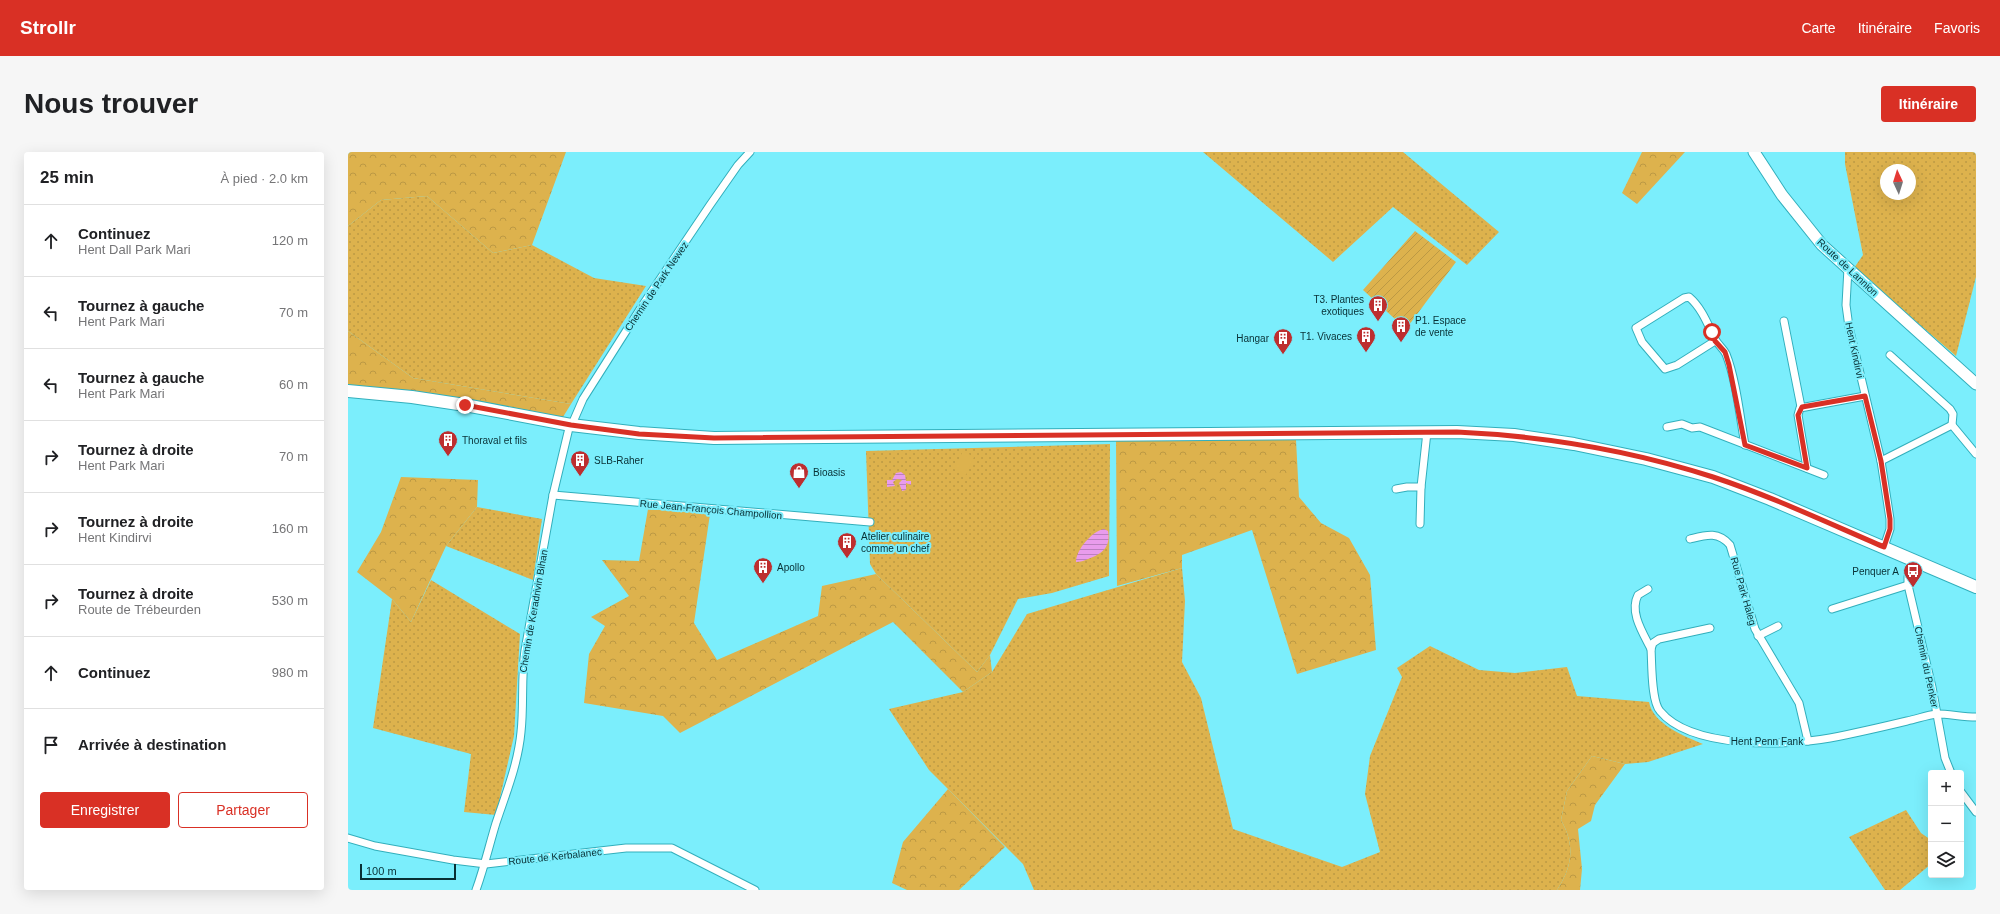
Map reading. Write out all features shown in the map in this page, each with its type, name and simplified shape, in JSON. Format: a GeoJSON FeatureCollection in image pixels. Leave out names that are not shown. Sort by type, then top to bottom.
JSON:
{"type":"FeatureCollection","features":[{"type":"Feature","properties":{"kind":"main road","name":"Route de Lannion"},"geometry":{"type":"LineString","coordinates":[[1754,152],[1782,195],[1822,245],[1976,384]]}},
{"type":"Feature","properties":{"kind":"main road"},"geometry":{"type":"LineString","coordinates":[[348,391],[412,397],[465,405],[571,425],[639,434],[714,438],[1396,432],[1514,435],[1574,444],[1646,459],[1713,477],[1884,547],[1976,587]]}},
{"type":"Feature","properties":{"kind":"street","name":"Chemin de Park Newez"},"geometry":{"type":"LineString","coordinates":[[571,425],[583,399],[642,306],[710,205],[750,152]]}},
{"type":"Feature","properties":{"kind":"street","name":"Hent Kindirvi"},"geometry":{"type":"LineString","coordinates":[[1848,268],[1846,305],[1849,327],[1881,461],[1890,529],[1884,547]]}},
{"type":"Feature","properties":{"kind":"street"},"geometry":{"type":"LineString","coordinates":[[1715,341],[1677,365],[1665,368],[1642,342],[1636,328],[1684,298],[1689,298],[1706,321],[1715,341],[1725,352],[1745,445]]}},
{"type":"Feature","properties":{"kind":"street"},"geometry":{"type":"LineString","coordinates":[[1784,320],[1802,407],[1798,415],[1807,468]]}},
{"type":"Feature","properties":{"kind":"street"},"geometry":{"type":"LineString","coordinates":[[1890,355],[1950,409],[1953,418],[1952,425],[1976,454]]}},
{"type":"Feature","properties":{"kind":"street"},"geometry":{"type":"LineString","coordinates":[[1802,407],[1865,396]]}},
{"type":"Feature","properties":{"kind":"street"},"geometry":{"type":"LineString","coordinates":[[1667,427],[1682,424],[1692,428],[1700,427],[1824,475]]}},
{"type":"Feature","properties":{"kind":"street","name":"Chemin de Keradrivin Bihan"},"geometry":{"type":"LineString","coordinates":[[476,890],[486,864],[518,750],[522,716],[522,671],[553,495],[571,425]]}},
{"type":"Feature","properties":{"kind":"street"},"geometry":{"type":"LineString","coordinates":[[1881,461],[1952,425]]}},
{"type":"Feature","properties":{"kind":"street"},"geometry":{"type":"LineString","coordinates":[[1420,524],[1421,487],[1427,432]]}},
{"type":"Feature","properties":{"kind":"street"},"geometry":{"type":"LineString","coordinates":[[1396,489],[1421,487]]}},
{"type":"Feature","properties":{"kind":"street","name":"Rue Jean-François Champollion"},"geometry":{"type":"LineString","coordinates":[[553,495],[870,522]]}},
{"type":"Feature","properties":{"kind":"street","name":"Rue Park Haleg"},"geometry":{"type":"LineString","coordinates":[[1690,539],[1713,534],[1722,538],[1730,545],[1758,636],[1799,703],[1808,741]]}},
{"type":"Feature","properties":{"kind":"street","name":"Chemin du Penker"},"geometry":{"type":"LineString","coordinates":[[1913,560],[1908,577],[1908,585],[1937,714],[1945,758],[1949,770]]}},
{"type":"Feature","properties":{"kind":"street"},"geometry":{"type":"LineString","coordinates":[[1832,609],[1908,585]]}},
{"type":"Feature","properties":{"kind":"street","name":"Hent Penn Fank"},"geometry":{"type":"LineString","coordinates":[[1648,589],[1638,595],[1635,601],[1635,607],[1639,624],[1651,649],[1657,705],[1660,711],[1678,726],[1705,737],[1754,743],[1808,741],[1829,738],[1937,714],[1976,717]]}},
{"type":"Feature","properties":{"kind":"street"},"geometry":{"type":"LineString","coordinates":[[1758,636],[1778,626]]}},
{"type":"Feature","properties":{"kind":"street"},"geometry":{"type":"LineString","coordinates":[[1651,649],[1653,643],[1659,639],[1710,628]]}},
{"type":"Feature","properties":{"kind":"street"},"geometry":{"type":"LineString","coordinates":[[1964,796],[1976,812]]}},
{"type":"Feature","properties":{"kind":"street","name":"Route de Kerbalanec"},"geometry":{"type":"LineString","coordinates":[[348,838],[383,848],[486,864],[626,848],[672,848],[755,890]]}},
{"type":"Feature","properties":{"kind":"green space"},"geometry":{"type":"Polygon","coordinates":[[[348,152],[566,152],[532,245],[493,253],[427,196],[381,200],[348,226],[348,152]]]}},
{"type":"Feature","properties":{"kind":"green space"},"geometry":{"type":"Polygon","coordinates":[[[1203,152],[1403,152],[1499,232],[1467,265],[1393,207],[1333,262],[1203,152]]]}},
{"type":"Feature","properties":{"kind":"green space"},"geometry":{"type":"Polygon","coordinates":[[[1642,152],[1685,152],[1637,204],[1622,193],[1642,152]]]}},
{"type":"Feature","properties":{"kind":"green space"},"geometry":{"type":"Polygon","coordinates":[[[1845,152],[1976,152],[1976,277],[1956,356],[1854,268],[1863,255],[1845,164],[1845,152]]]}},
{"type":"Feature","properties":{"kind":"green space"},"geometry":{"type":"Polygon","coordinates":[[[427,196],[493,253],[532,245],[594,278],[646,286],[571,404],[413,378],[348,331],[348,226],[381,200],[427,196]]]}},
{"type":"Feature","properties":{"kind":"green space"},"geometry":{"type":"Polygon","coordinates":[[[1415,231],[1456,262],[1406,329],[1363,290],[1415,231]]]}},
{"type":"Feature","properties":{"kind":"green space"},"geometry":{"type":"Polygon","coordinates":[[[348,331],[413,378],[571,404],[563,417],[348,387],[348,331]]]}},
{"type":"Feature","properties":{"kind":"green space"},"geometry":{"type":"Polygon","coordinates":[[[1116,440],[1296,440],[1299,497],[1321,523],[1349,538],[1370,575],[1376,650],[1297,674],[1252,530],[1182,555],[1182,568],[1117,586],[1116,440]]]}},
{"type":"Feature","properties":{"kind":"green space"},"geometry":{"type":"Polygon","coordinates":[[[1110,444],[1109,576],[1052,593],[1018,599],[990,655],[977,672],[876,574],[870,564],[866,451],[1110,444]]]}},
{"type":"Feature","properties":{"kind":"green space"},"geometry":{"type":"Polygon","coordinates":[[[963,451],[974,457],[966,475],[954,469],[963,451]]]}},
{"type":"Feature","properties":{"kind":"green space"},"geometry":{"type":"Polygon","coordinates":[[[401,477],[478,480],[477,507],[446,546],[411,622],[392,599],[357,572],[381,532],[401,477]]]}},
{"type":"Feature","properties":{"kind":"green space"},"geometry":{"type":"Polygon","coordinates":[[[477,507],[542,519],[533,580],[446,546],[477,507]]]}},
{"type":"Feature","properties":{"kind":"green space"},"geometry":{"type":"Polygon","coordinates":[[[648,509],[710,514],[694,623],[717,660],[818,616],[822,586],[876,574],[977,672],[990,655],[992,672],[963,692],[893,622],[680,733],[663,716],[584,703],[589,654],[605,626],[591,617],[629,596],[602,560],[639,561],[648,509]]]}},
{"type":"Feature","properties":{"kind":"green space"},"geometry":{"type":"Polygon","coordinates":[[[1182,568],[1185,601],[1182,662],[1201,698],[1233,829],[1342,867],[1380,852],[1365,794],[1370,756],[1402,677],[1397,668],[1430,646],[1479,670],[1515,673],[1567,667],[1577,696],[1649,702],[1656,717],[1663,723],[1679,733],[1703,744],[1648,762],[1625,764],[1592,756],[1567,791],[1561,820],[1569,838],[1570,855],[1566,872],[1557,890],[1034,890],[1023,864],[929,770],[889,709],[963,692],[992,672],[1027,614],[1182,568]]]}},
{"type":"Feature","properties":{"kind":"green space"},"geometry":{"type":"Polygon","coordinates":[[[431,580],[520,634],[514,736],[496,815],[464,812],[471,754],[373,728],[392,599],[411,622],[431,580]]]}},
{"type":"Feature","properties":{"kind":"green space"},"geometry":{"type":"Polygon","coordinates":[[[1592,756],[1625,764],[1595,805],[1591,821],[1578,829],[1582,869],[1580,890],[1557,890],[1566,872],[1570,855],[1569,838],[1561,820],[1567,791],[1592,756]]]}},
{"type":"Feature","properties":{"kind":"green space"},"geometry":{"type":"Polygon","coordinates":[[[948,789],[1005,847],[959,890],[907,890],[892,883],[903,842],[948,789]]]}},
{"type":"Feature","properties":{"kind":"green space"},"geometry":{"type":"Polygon","coordinates":[[[1906,810],[1921,833],[1928,838],[1928,867],[1900,890],[1885,890],[1849,837],[1906,810]]]}},
{"type":"Feature","properties":{"kind":"shaded area"},"geometry":{"type":"Polygon","coordinates":[[[901,472],[905,475],[906,481],[911,481],[911,485],[906,483],[906,490],[902,491],[899,483],[902,480],[897,479],[893,482],[895,486],[887,487],[887,480],[892,480],[896,473],[901,472]]]}},
{"type":"Feature","properties":{"kind":"shaded area"},"geometry":{"type":"Polygon","coordinates":[[[1104,529],[1108,531],[1109,537],[1107,546],[1097,555],[1084,561],[1076,562],[1079,552],[1090,537],[1099,530],[1104,529]]]}},
{"type":"Feature","properties":{"kind":"place","name":"T3. Plantes exotiques"},"geometry":{"type":"Point","coordinates":[1378,322]}},
{"type":"Feature","properties":{"kind":"place","name":"P1. Espace de vente"},"geometry":{"type":"Point","coordinates":[1401,343]}},
{"type":"Feature","properties":{"kind":"place","name":"T1. Vivaces"},"geometry":{"type":"Point","coordinates":[1366,353]}},
{"type":"Feature","properties":{"kind":"place","name":"Hangar"},"geometry":{"type":"Point","coordinates":[1283,355]}},
{"type":"Feature","properties":{"kind":"place","name":"Thoraval et fils"},"geometry":{"type":"Point","coordinates":[448,457]}},
{"type":"Feature","properties":{"kind":"place","name":"SLB-Raher"},"geometry":{"type":"Point","coordinates":[580,477]}},
{"type":"Feature","properties":{"kind":"place","name":"Bioasis"},"geometry":{"type":"Point","coordinates":[799,489]}},
{"type":"Feature","properties":{"kind":"place","name":"Atelier culinaire comme un chef"},"geometry":{"type":"Point","coordinates":[847,559]}},
{"type":"Feature","properties":{"kind":"place","name":"Apollo"},"geometry":{"type":"Point","coordinates":[763,584]}},
{"type":"Feature","properties":{"kind":"place","name":"Penquer A"},"geometry":{"type":"Point","coordinates":[1913,588]}},
{"type":"Feature","properties":{"kind":"route"},"geometry":{"type":"LineString","coordinates":[[465,405],[571,425],[639,434],[714,438],[1457,432],[1514,435],[1574,444],[1646,459],[1713,477],[1770,499],[1884,547],[1890,529],[1890,519],[1881,461],[1865,396],[1802,407],[1798,410],[1807,468],[1745,445],[1729,365],[1725,352],[1715,341],[1712,332]]}}]}
